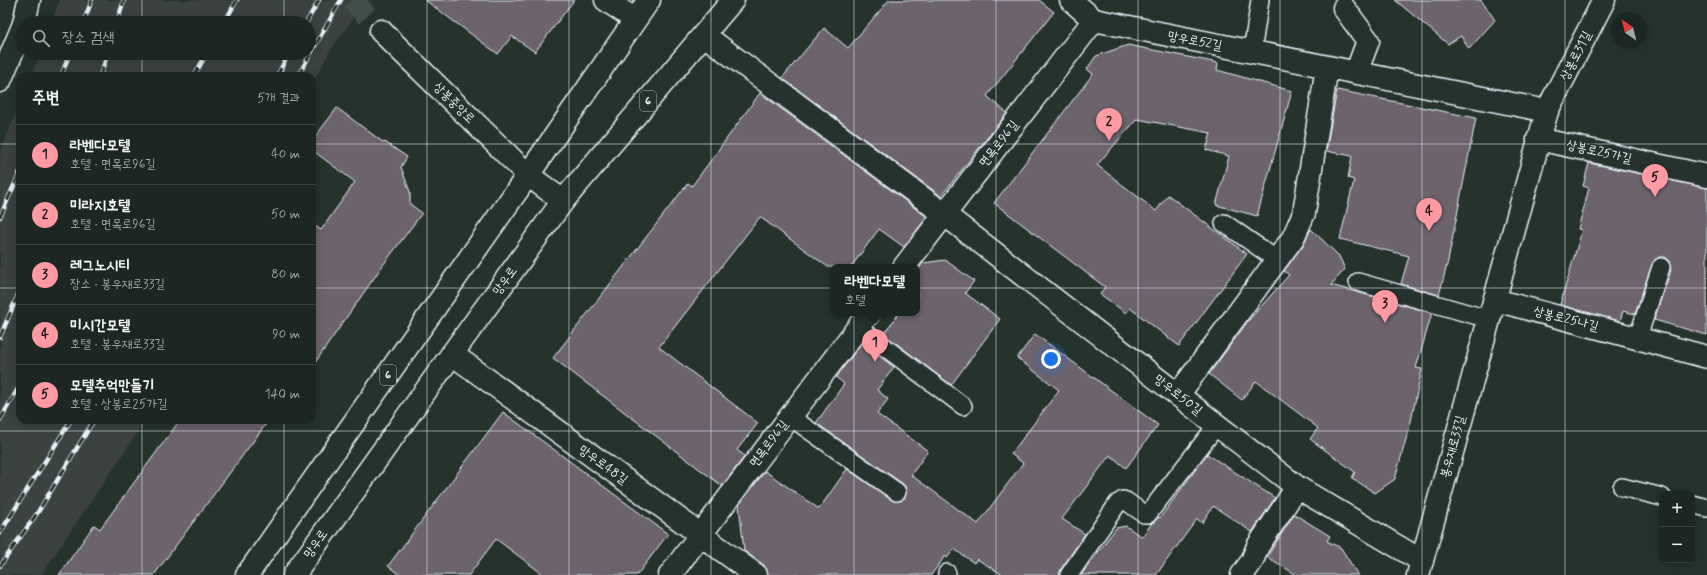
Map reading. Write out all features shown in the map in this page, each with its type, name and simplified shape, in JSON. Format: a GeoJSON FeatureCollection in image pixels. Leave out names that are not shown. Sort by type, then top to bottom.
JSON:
{"type":"FeatureCollection","features":[{"type":"Feature","properties":{"kind":"street"},"geometry":{"type":"LineString","coordinates":[[26,16],[29,0]]}},
{"type":"Feature","properties":{"kind":"street"},"geometry":{"type":"LineString","coordinates":[[606,0],[634,19]]}},
{"type":"Feature","properties":{"kind":"street","name":"6"},"geometry":{"type":"LineString","coordinates":[[247,575],[528,175],[634,19],[649,0]]}},
{"type":"Feature","properties":{"kind":"street","name":"망우로"},"geometry":{"type":"LineString","coordinates":[[294,575],[452,354],[564,201],[733,0]]}},
{"type":"Feature","properties":{"kind":"street","name":"망우로52길"},"geometry":{"type":"LineString","coordinates":[[1071,0],[1094,20],[1547,111]]}},
{"type":"Feature","properties":{"kind":"street","name":"상봉로31길"},"geometry":{"type":"LineString","coordinates":[[1547,111],[1604,0]]}},
{"type":"Feature","properties":{"kind":"street"},"geometry":{"type":"LineString","coordinates":[[1344,8],[1368,41],[1356,73]]}},
{"type":"Feature","properties":{"kind":"street","name":"면목로96길"},"geometry":{"type":"LineString","coordinates":[[906,264],[1094,20]]}},
{"type":"Feature","properties":{"kind":"street","name":"상봉중앙로"},"geometry":{"type":"LineString","coordinates":[[381,31],[528,175],[564,201]]}},
{"type":"Feature","properties":{"kind":"street","name":"망우로50길"},"geometry":{"type":"LineString","coordinates":[[704,35],[944,214],[1297,487],[1420,568]]}},
{"type":"Feature","properties":{"kind":"street"},"geometry":{"type":"LineString","coordinates":[[0,81],[16,43]]}},
{"type":"Feature","properties":{"kind":"street"},"geometry":{"type":"LineString","coordinates":[[1178,395],[1293,238],[1304,213],[1327,67]]}},
{"type":"Feature","properties":{"kind":"street","name":"봉우재로33길"},"geometry":{"type":"LineString","coordinates":[[1420,568],[1547,111]]}},
{"type":"Feature","properties":{"kind":"street","name":"상봉로25가길"},"geometry":{"type":"LineString","coordinates":[[1538,139],[1707,176]]}},
{"type":"Feature","properties":{"kind":"street","name":"상봉로25나길"},"geometry":{"type":"LineString","coordinates":[[1491,310],[1638,337],[1707,357]]}},
{"type":"Feature","properties":{"kind":"street","name":"면목로96길"},"geometry":{"type":"LineString","coordinates":[[670,575],[863,320]]}},
{"type":"Feature","properties":{"kind":"street","name":"망우로48길"},"geometry":{"type":"LineString","coordinates":[[452,354],[756,575]]}},
{"type":"Feature","properties":{"kind":"street"},"geometry":{"type":"LineString","coordinates":[[1242,575],[1252,561],[1258,546],[1297,487]]}},
{"type":"Feature","properties":{"kind":"lane"},"geometry":{"type":"LineString","coordinates":[[1252,52],[1260,0]]}},
{"type":"Feature","properties":{"kind":"lane"},"geometry":{"type":"LineString","coordinates":[[1224,223],[1277,260]]}},
{"type":"Feature","properties":{"kind":"lane"},"geometry":{"type":"LineString","coordinates":[[1638,337],[1660,267]]}},
{"type":"Feature","properties":{"kind":"lane"},"geometry":{"type":"LineString","coordinates":[[1358,282],[1491,310]]}},
{"type":"Feature","properties":{"kind":"lane"},"geometry":{"type":"LineString","coordinates":[[863,320],[963,406]]}},
{"type":"Feature","properties":{"kind":"lane"},"geometry":{"type":"LineString","coordinates":[[789,416],[897,492]]}},
{"type":"Feature","properties":{"kind":"lane"},"geometry":{"type":"LineString","coordinates":[[1068,575],[1118,502],[1122,500],[1126,501],[1144,514],[1148,514],[1217,425]]}},
{"type":"Feature","properties":{"kind":"lane"},"geometry":{"type":"LineString","coordinates":[[1622,487],[1659,496]]}},
{"type":"Feature","properties":{"kind":"lane"},"geometry":{"type":"LineString","coordinates":[[1695,505],[1707,508]]}},
{"type":"Feature","properties":{"kind":"shaded area"},"geometry":{"type":"Polygon","coordinates":[[[60,0],[366,0],[330,51],[316,77],[316,72],[33,72],[37,60],[316,60],[316,16],[54,16],[60,0]]]}},
{"type":"Feature","properties":{"kind":"shaded area"},"geometry":{"type":"Polygon","coordinates":[[[16,113],[16,424],[143,424],[41,575],[0,575],[0,154],[16,113]]]}},
{"type":"Feature","properties":{"kind":"building"},"geometry":{"type":"Polygon","coordinates":[[[425,0],[574,0],[535,52],[512,36],[498,54],[425,0]]]}},
{"type":"Feature","properties":{"kind":"building"},"geometry":{"type":"Polygon","coordinates":[[[889,0],[1039,0],[1054,12],[987,96],[1007,113],[941,196],[782,78],[824,28],[848,48],[889,0]]]}},
{"type":"Feature","properties":{"kind":"building"},"geometry":{"type":"Polygon","coordinates":[[[1395,0],[1481,0],[1495,20],[1469,49],[1461,36],[1448,44],[1395,0]]]}},
{"type":"Feature","properties":{"kind":"building"},"geometry":{"type":"Polygon","coordinates":[[[1128,45],[1218,63],[1217,70],[1292,91],[1257,216],[1216,205],[1229,156],[1206,150],[1211,133],[1137,119],[1097,165],[1156,211],[1168,195],[1247,254],[1179,346],[1130,308],[1126,313],[1100,294],[1105,287],[994,203],[1093,74],[1087,69],[1096,56],[1128,45]]]}},
{"type":"Feature","properties":{"kind":"building"},"geometry":{"type":"Polygon","coordinates":[[[1337,90],[1476,118],[1448,261],[1439,295],[1401,284],[1409,256],[1340,239],[1354,180],[1348,178],[1352,156],[1326,151],[1337,90]]]}},
{"type":"Feature","properties":{"kind":"building"},"geometry":{"type":"Polygon","coordinates":[[[760,93],[927,217],[904,247],[879,229],[853,264],[830,264],[830,267],[828,267],[760,217],[659,347],[758,423],[737,450],[745,456],[722,486],[553,358],[688,183],[692,186],[760,93]]]}},
{"type":"Feature","properties":{"kind":"building"},"geometry":{"type":"Polygon","coordinates":[[[337,108],[384,143],[385,142],[407,157],[401,167],[410,192],[410,204],[422,213],[383,265],[316,361],[316,227],[321,230],[355,182],[316,153],[316,136],[337,108]]]}},
{"type":"Feature","properties":{"kind":"building"},"geometry":{"type":"Polygon","coordinates":[[[1589,163],[1707,188],[1707,335],[1654,320],[1671,270],[1669,261],[1664,257],[1659,257],[1652,264],[1635,314],[1623,311],[1620,321],[1560,305],[1582,230],[1578,229],[1589,188],[1583,186],[1589,163]]]}},
{"type":"Feature","properties":{"kind":"building"},"geometry":{"type":"Polygon","coordinates":[[[1311,229],[1339,256],[1345,269],[1331,285],[1432,313],[1416,368],[1422,369],[1411,421],[1395,479],[1375,493],[1352,478],[1355,472],[1310,439],[1318,428],[1256,381],[1242,400],[1209,374],[1248,321],[1289,275],[1284,271],[1303,245],[1311,229]]]}},
{"type":"Feature","properties":{"kind":"building"},"geometry":{"type":"Polygon","coordinates":[[[945,260],[974,281],[965,293],[1000,319],[951,385],[884,334],[897,316],[920,316],[920,267],[923,263],[945,260]]]}},
{"type":"Feature","properties":{"kind":"building"},"geometry":{"type":"Polygon","coordinates":[[[1035,334],[1158,425],[1126,468],[1110,455],[1062,519],[1085,534],[1061,569],[1059,575],[1003,575],[977,559],[974,563],[954,549],[947,558],[945,556],[931,575],[768,575],[764,565],[744,551],[739,505],[765,471],[819,509],[847,469],[892,500],[901,501],[905,497],[906,488],[903,484],[816,423],[844,384],[836,377],[862,343],[894,367],[877,390],[888,399],[877,414],[928,451],[911,475],[978,524],[1023,463],[1011,454],[1059,390],[1017,358],[1035,334]]]}},
{"type":"Feature","properties":{"kind":"building"},"geometry":{"type":"Polygon","coordinates":[[[503,412],[668,534],[637,575],[544,575],[496,539],[469,575],[400,575],[388,566],[503,412]]]}},
{"type":"Feature","properties":{"kind":"building"},"geometry":{"type":"Polygon","coordinates":[[[177,424],[266,424],[154,575],[59,575],[94,525],[100,529],[177,424]]]}},
{"type":"Feature","properties":{"kind":"building"},"geometry":{"type":"Polygon","coordinates":[[[1207,454],[1275,498],[1252,532],[1213,506],[1202,523],[1197,519],[1156,575],[1081,575],[1116,528],[1126,526],[1142,537],[1152,523],[1159,517],[1160,518],[1207,454]]]}},
{"type":"Feature","properties":{"kind":"building"},"geometry":{"type":"Polygon","coordinates":[[[1294,514],[1330,536],[1327,541],[1341,548],[1358,575],[1297,575],[1267,557],[1294,514]]]}},
{"type":"Feature","properties":{"kind":"tunnel"},"geometry":{"type":"LineString","coordinates":[[352,0],[381,31]]}},
{"type":"Feature","properties":{"kind":"railway"},"geometry":{"type":"LineString","coordinates":[[86,16],[92,0]]}},
{"type":"Feature","properties":{"kind":"railway"},"geometry":{"type":"LineString","coordinates":[[119,16],[124,0]]}},
{"type":"Feature","properties":{"kind":"railway"},"geometry":{"type":"LineString","coordinates":[[228,16],[237,0]]}},
{"type":"Feature","properties":{"kind":"railway"},"geometry":{"type":"LineString","coordinates":[[310,16],[319,0]]}},
{"type":"Feature","properties":{"kind":"railway"},"geometry":{"type":"LineString","coordinates":[[316,44],[341,0]]}},
{"type":"Feature","properties":{"kind":"railway"},"geometry":{"type":"LineString","coordinates":[[63,72],[67,60]]}},
{"type":"Feature","properties":{"kind":"railway"},"geometry":{"type":"LineString","coordinates":[[101,72],[106,60]]}},
{"type":"Feature","properties":{"kind":"railway"},"geometry":{"type":"LineString","coordinates":[[196,72],[203,60]]}},
{"type":"Feature","properties":{"kind":"railway"},"geometry":{"type":"LineString","coordinates":[[279,72],[285,60]]}},
{"type":"Feature","properties":{"kind":"railway"},"geometry":{"type":"LineString","coordinates":[[300,72],[307,60]]}},
{"type":"Feature","properties":{"kind":"railway"},"geometry":{"type":"LineString","coordinates":[[0,217],[16,181]]}},
{"type":"Feature","properties":{"kind":"railway"},"geometry":{"type":"LineString","coordinates":[[0,337],[16,299]]}},
{"type":"Feature","properties":{"kind":"railway"},"geometry":{"type":"LineString","coordinates":[[0,420],[16,392]]}},
{"type":"Feature","properties":{"kind":"railway"},"geometry":{"type":"LineString","coordinates":[[0,533],[68,424]]}},
{"type":"Feature","properties":{"kind":"railway"},"geometry":{"type":"LineString","coordinates":[[0,566],[38,512],[92,424]]}},
{"type":"Feature","properties":{"kind":"place","name":"미라지호텔"},"geometry":{"type":"Point","coordinates":[1109,141]}},
{"type":"Feature","properties":{"kind":"place","name":"모텔추억만들기"},"geometry":{"type":"Point","coordinates":[1655,197]}},
{"type":"Feature","properties":{"kind":"place","name":"미시간모텔"},"geometry":{"type":"Point","coordinates":[1429,231]}},
{"type":"Feature","properties":{"kind":"place","name":"레그노시티"},"geometry":{"type":"Point","coordinates":[1385,323]}},
{"type":"Feature","properties":{"kind":"place","name":"라벤다모텔"},"geometry":{"type":"Point","coordinates":[875,362]}}]}
